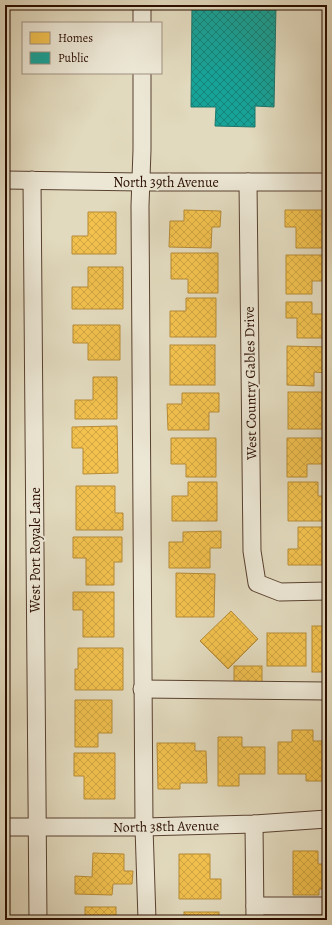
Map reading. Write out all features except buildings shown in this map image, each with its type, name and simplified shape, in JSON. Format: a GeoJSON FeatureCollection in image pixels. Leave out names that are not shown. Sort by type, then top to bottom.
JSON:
{"type":"FeatureCollection","features":[{"type":"Feature","properties":{"kind":"street"},"geometry":{"type":"LineString","coordinates":[[142,5],[142,22]]}},
{"type":"Feature","properties":{"kind":"street"},"geometry":{"type":"LineString","coordinates":[[142,74],[140,206],[142,689],[147,920]]}},
{"type":"Feature","properties":{"kind":"street","name":"North 39th Avenue"},"geometry":{"type":"LineString","coordinates":[[5,180],[327,182]]}},
{"type":"Feature","properties":{"kind":"street","name":"West Port Royale Lane"},"geometry":{"type":"LineString","coordinates":[[32,180],[38,920]]}},
{"type":"Feature","properties":{"kind":"street","name":"West Country Gables Drive"},"geometry":{"type":"LineString","coordinates":[[248,182],[252,551],[257,583],[280,592],[327,591]]}},
{"type":"Feature","properties":{"kind":"street"},"geometry":{"type":"LineString","coordinates":[[142,689],[327,691]]}},
{"type":"Feature","properties":{"kind":"street","name":"North 38th Avenue"},"geometry":{"type":"LineString","coordinates":[[5,827],[254,824],[327,819]]}},
{"type":"Feature","properties":{"kind":"street"},"geometry":{"type":"LineString","coordinates":[[254,824],[255,913],[327,906]]}}]}
